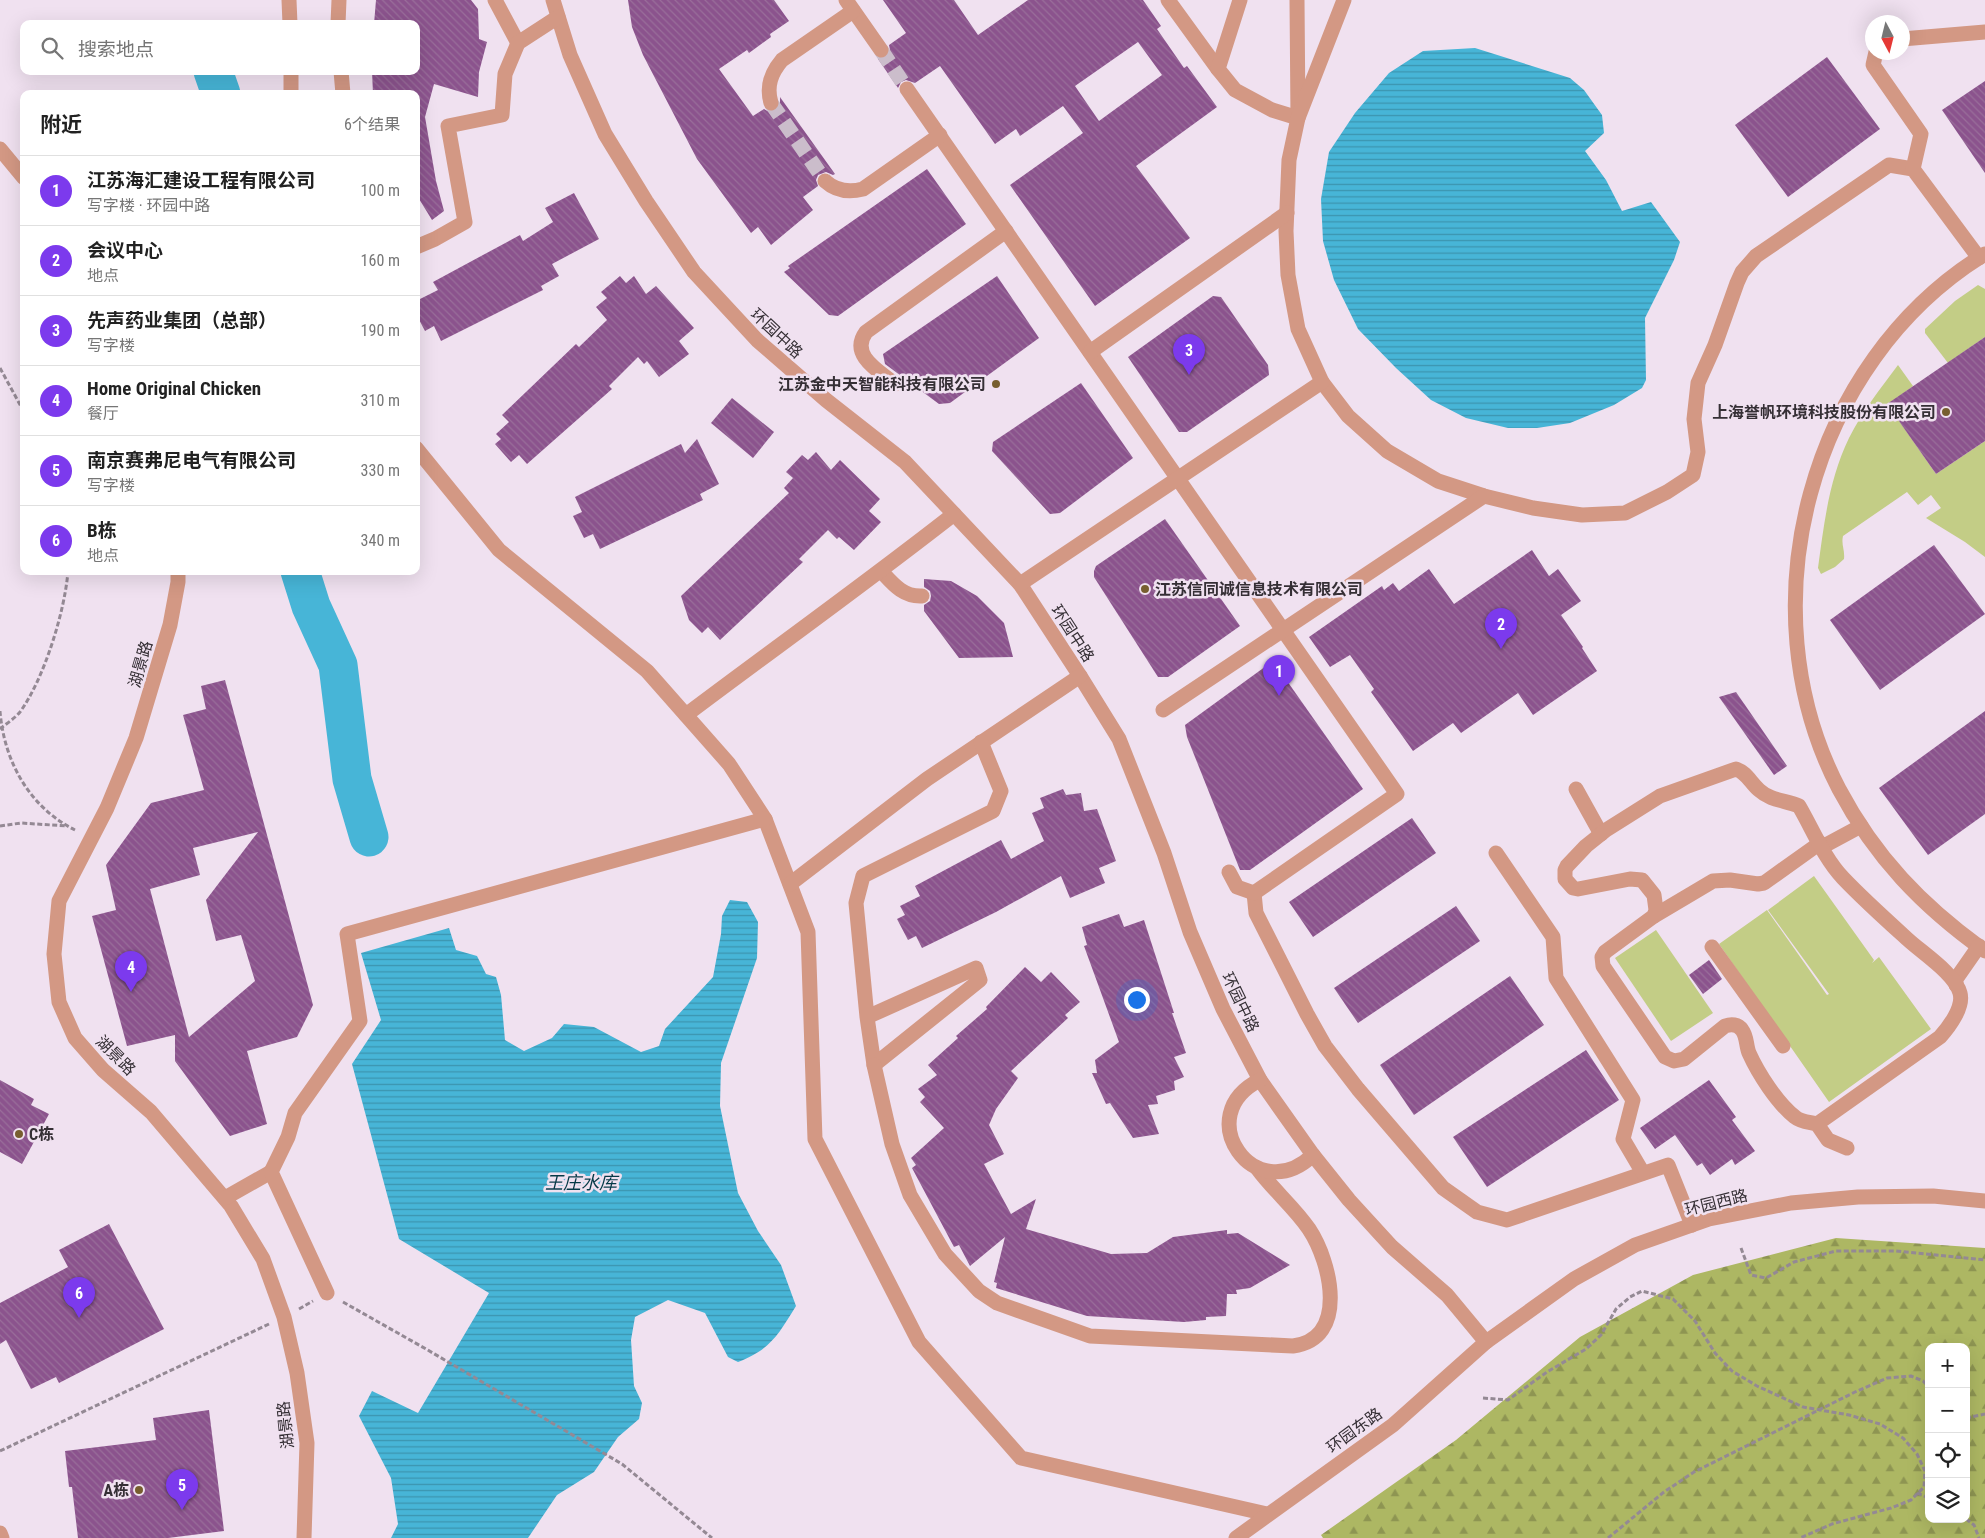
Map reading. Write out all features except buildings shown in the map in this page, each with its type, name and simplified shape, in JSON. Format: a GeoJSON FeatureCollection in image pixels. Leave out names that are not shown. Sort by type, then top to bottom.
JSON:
{"type":"FeatureCollection","features":[{"type":"Feature","properties":{"kind":"street"},"geometry":{"type":"LineString","coordinates":[[289,0],[290,20]]}},
{"type":"Feature","properties":{"kind":"street"},"geometry":{"type":"LineString","coordinates":[[338,20],[339,0]]}},
{"type":"Feature","properties":{"kind":"street"},"geometry":{"type":"LineString","coordinates":[[495,0],[518,43]]}},
{"type":"Feature","properties":{"kind":"street","name":"环园中路"},"geometry":{"type":"LineString","coordinates":[[553,0],[570,55],[605,134],[646,202],[694,272],[757,340],[826,400],[905,462],[1020,584],[1119,739],[1164,853],[1190,932],[1223,1009],[1260,1080],[1313,1155],[1392,1247],[1446,1295],[1486,1342]]}},
{"type":"Feature","properties":{"kind":"street"},"geometry":{"type":"LineString","coordinates":[[1168,0],[1235,90],[1272,110],[1298,118]]}},
{"type":"Feature","properties":{"kind":"street"},"geometry":{"type":"LineString","coordinates":[[1297,0],[1298,118]]}},
{"type":"Feature","properties":{"kind":"street"},"geometry":{"type":"LineString","coordinates":[[1344,0],[1298,118],[1289,160],[1287,213],[1288,275],[1298,329],[1322,382],[1348,416],[1387,450],[1438,480],[1484,496],[1533,508],[1582,515],[1625,513],[1666,492],[1693,475],[1698,452],[1694,419],[1698,383],[1715,345],[1742,272],[1756,256],[1889,165],[1913,169],[1982,256],[1928,300],[1895,333],[1872,362],[1852,394],[1820,461],[1801,533],[1796,570],[1797,644],[1811,718],[1823,753],[1838,787],[1877,850],[1914,893],[1956,930],[1982,948],[1956,980],[1956,985]]}},
{"type":"Feature","properties":{"kind":"street"},"geometry":{"type":"LineString","coordinates":[[1218,69],[1238,1]]}},
{"type":"Feature","properties":{"kind":"street"},"geometry":{"type":"LineString","coordinates":[[771,104],[768,87],[775,68],[782,60],[849,5],[881,50]]}},
{"type":"Feature","properties":{"kind":"street"},"geometry":{"type":"LineString","coordinates":[[420,245],[435,239],[464,222],[448,126],[502,116],[505,74],[518,43],[558,17]]}},
{"type":"Feature","properties":{"kind":"street"},"geometry":{"type":"LineString","coordinates":[[1910,38],[1985,32]]}},
{"type":"Feature","properties":{"kind":"street"},"geometry":{"type":"LineString","coordinates":[[1874,60],[1873,64],[1921,134],[1913,169]]}},
{"type":"Feature","properties":{"kind":"street"},"geometry":{"type":"LineString","coordinates":[[291,75],[291,90]]}},
{"type":"Feature","properties":{"kind":"street"},"geometry":{"type":"LineString","coordinates":[[341,75],[343,90]]}},
{"type":"Feature","properties":{"kind":"street"},"geometry":{"type":"LineString","coordinates":[[907,88],[1397,794],[1254,893]]}},
{"type":"Feature","properties":{"kind":"street"},"geometry":{"type":"LineString","coordinates":[[825,181],[839,190],[848,192],[863,189],[940,135]]}},
{"type":"Feature","properties":{"kind":"street"},"geometry":{"type":"LineString","coordinates":[[0,149],[20,173]]}},
{"type":"Feature","properties":{"kind":"street"},"geometry":{"type":"LineString","coordinates":[[1090,352],[1287,213]]}},
{"type":"Feature","properties":{"kind":"street"},"geometry":{"type":"LineString","coordinates":[[895,384],[866,360],[862,354],[861,342],[866,332],[1006,231]]}},
{"type":"Feature","properties":{"kind":"street"},"geometry":{"type":"LineString","coordinates":[[1020,584],[1322,382]]}},
{"type":"Feature","properties":{"kind":"street"},"geometry":{"type":"LineString","coordinates":[[420,453],[499,550],[647,671],[729,764],[765,819],[808,932],[815,1139],[919,1342],[1021,1458],[1267,1514]]}},
{"type":"Feature","properties":{"kind":"street"},"geometry":{"type":"LineString","coordinates":[[1163,710],[1484,496]]}},
{"type":"Feature","properties":{"kind":"street"},"geometry":{"type":"LineString","coordinates":[[686,715],[881,571],[954,514]]}},
{"type":"Feature","properties":{"kind":"street"},"geometry":{"type":"LineString","coordinates":[[881,571],[904,594],[922,596]]}},
{"type":"Feature","properties":{"kind":"street","name":"湖景路"},"geometry":{"type":"LineString","coordinates":[[178,575],[170,625],[136,738],[107,808],[60,901],[54,954],[59,1002],[75,1038],[103,1070],[151,1112],[231,1206],[263,1260],[284,1317],[297,1373],[307,1442],[304,1538]]}},
{"type":"Feature","properties":{"kind":"street"},"geometry":{"type":"LineString","coordinates":[[790,884],[927,779],[1080,676]]}},
{"type":"Feature","properties":{"kind":"street"},"geometry":{"type":"LineString","coordinates":[[981,742],[1001,791],[993,811],[864,876],[856,903],[866,1017],[874,1065],[892,1144],[910,1195],[945,1254],[979,1291],[997,1303],[1090,1336],[1293,1346],[1310,1342],[1317,1337],[1327,1324],[1330,1291],[1324,1259],[1308,1229],[1270,1186],[1257,1168]]}},
{"type":"Feature","properties":{"kind":"street"},"geometry":{"type":"LineString","coordinates":[[1654,916],[1656,903],[1654,895],[1642,880],[1630,879],[1578,889],[1568,884],[1564,875],[1567,866],[1586,846],[1601,834],[1660,796],[1736,768],[1744,772],[1759,790],[1774,800],[1790,802],[1799,806],[1821,845],[1842,877],[1946,973],[1956,985],[1961,999],[1948,1028],[1940,1037],[1817,1124],[1803,1122],[1786,1108],[1760,1073],[1748,1051],[1741,1029],[1734,1025],[1725,1026],[1684,1059],[1674,1061],[1669,1059],[1662,1053],[1602,962],[1605,952],[1654,916],[1713,882],[1721,879],[1758,884],[1764,882],[1821,845],[1861,826]]}},
{"type":"Feature","properties":{"kind":"street"},"geometry":{"type":"LineString","coordinates":[[1576,789],[1601,834]]}},
{"type":"Feature","properties":{"kind":"street"},"geometry":{"type":"LineString","coordinates":[[224,1198],[271,1172],[288,1136],[295,1113],[360,1021],[347,934],[765,819]]}},
{"type":"Feature","properties":{"kind":"street"},"geometry":{"type":"LineString","coordinates":[[1496,853],[1552,937],[1556,978],[1633,1100],[1623,1139],[1643,1173]]}},
{"type":"Feature","properties":{"kind":"street"},"geometry":{"type":"LineString","coordinates":[[1229,872],[1237,887],[1254,893]]}},
{"type":"Feature","properties":{"kind":"street"},"geometry":{"type":"LineString","coordinates":[[1254,893],[1256,912],[1325,1046],[1358,1089],[1443,1188],[1477,1212],[1507,1220],[1668,1164],[1692,1225]]}},
{"type":"Feature","properties":{"kind":"street"},"geometry":{"type":"LineString","coordinates":[[1712,947],[1783,1046]]}},
{"type":"Feature","properties":{"kind":"street"},"geometry":{"type":"LineString","coordinates":[[866,1017],[976,968],[980,980],[874,1065]]}},
{"type":"Feature","properties":{"kind":"street"},"geometry":{"type":"LineString","coordinates":[[1745,1038],[1766,1022]]}},
{"type":"Feature","properties":{"kind":"street"},"geometry":{"type":"LineString","coordinates":[[1260,1080],[1250,1085],[1235,1101],[1228,1122],[1231,1138],[1238,1152],[1246,1161],[1268,1172],[1281,1172],[1293,1169],[1313,1155]]}},
{"type":"Feature","properties":{"kind":"street"},"geometry":{"type":"LineString","coordinates":[[1817,1124],[1828,1140],[1847,1148]]}},
{"type":"Feature","properties":{"kind":"street"},"geometry":{"type":"LineString","coordinates":[[271,1172],[327,1293]]}},
{"type":"Feature","properties":{"kind":"street","name":"环园西路"},"geometry":{"type":"LineString","coordinates":[[1486,1342],[1574,1279],[1635,1245],[1709,1219],[1791,1203],[1858,1197],[1933,1196],[1985,1201]]}},
{"type":"Feature","properties":{"kind":"street","name":"环园东路"},"geometry":{"type":"LineString","coordinates":[[1236,1538],[1393,1425],[1486,1342]]}},
{"type":"Feature","properties":{"kind":"street"},"geometry":{"type":"LineString","coordinates":[[0,1533],[2,1538]]}},
{"type":"Feature","properties":{"kind":"path"},"geometry":{"type":"LineString","coordinates":[[0,368],[20,405]]}},
{"type":"Feature","properties":{"kind":"path"},"geometry":{"type":"LineString","coordinates":[[1,729],[20,712],[46,661],[55,632],[67,575]]}},
{"type":"Feature","properties":{"kind":"path"},"geometry":{"type":"LineString","coordinates":[[0,711],[1,729],[5,746],[19,776],[29,791],[50,813],[67,826],[92,838]]}},
{"type":"Feature","properties":{"kind":"path"},"geometry":{"type":"LineString","coordinates":[[0,826],[21,823],[67,826]]}},
{"type":"Feature","properties":{"kind":"path"},"geometry":{"type":"LineString","coordinates":[[1741,1248],[1751,1275],[1766,1278],[1794,1262],[1836,1251],[1896,1251],[1985,1260]]}},
{"type":"Feature","properties":{"kind":"path"},"geometry":{"type":"LineString","coordinates":[[1483,1398],[1508,1400],[1547,1372],[1586,1349],[1601,1335],[1616,1309],[1630,1297],[1642,1291],[1673,1299],[1695,1321],[1715,1353],[1732,1371],[1780,1398],[1803,1407],[1849,1415],[1880,1424],[1903,1438],[1917,1454],[1925,1471],[1924,1487],[1911,1500],[1891,1508],[1832,1524],[1800,1538]]}},
{"type":"Feature","properties":{"kind":"path"},"geometry":{"type":"LineString","coordinates":[[0,1452],[284,1317],[327,1293],[622,1464],[712,1538]]}},
{"type":"Feature","properties":{"kind":"path"},"geometry":{"type":"LineString","coordinates":[[1608,1538],[1664,1492],[1694,1472],[1818,1410],[1887,1378],[1911,1376],[1925,1383]]}},
{"type":"Feature","properties":{"kind":"path"},"geometry":{"type":"LineString","coordinates":[[1970,1417],[1985,1414]]}},
{"type":"Feature","properties":{"kind":"path"},"geometry":{"type":"LineString","coordinates":[[1917,1493],[1925,1496]]}},
{"type":"Feature","properties":{"kind":"path"},"geometry":{"type":"LineString","coordinates":[[1970,1522],[1974,1525],[1979,1538]]}},
{"type":"Feature","properties":{"kind":"green space"},"geometry":{"type":"Polygon","coordinates":[[[1978,285],[1985,289],[1985,337],[1948,363],[1925,333],[1925,329],[1955,301],[1978,285]]]}},
{"type":"Feature","properties":{"kind":"green space"},"geometry":{"type":"Polygon","coordinates":[[[1898,365],[1913,386],[1888,405],[1936,474],[1985,441],[1985,557],[1926,518],[1941,508],[1931,495],[1918,505],[1907,492],[1843,536],[1844,559],[1835,567],[1821,574],[1818,568],[1825,518],[1842,454],[1860,419],[1898,365]]]}},
{"type":"Feature","properties":{"kind":"green space"},"geometry":{"type":"Polygon","coordinates":[[[1814,876],[1874,960],[1872,963],[1879,957],[1931,1029],[1829,1102],[1719,944],[1767,910],[1827,995],[1829,994],[1768,910],[1814,876]]]}},
{"type":"Feature","properties":{"kind":"green space"},"geometry":{"type":"Polygon","coordinates":[[[1656,930],[1713,1013],[1671,1041],[1615,958],[1656,930]]]}},
{"type":"Feature","properties":{"kind":"green space"},"geometry":{"type":"Polygon","coordinates":[[[1836,1238],[1985,1248],[1985,1538],[1323,1538],[1321,1535],[1456,1440],[1580,1337],[1693,1275],[1836,1238]]]}},
{"type":"Feature","properties":{"kind":"water"},"geometry":{"type":"Polygon","coordinates":[[[1475,48],[1570,78],[1584,90],[1602,115],[1604,133],[1585,151],[1606,180],[1622,211],[1651,202],[1680,242],[1674,260],[1645,318],[1646,380],[1642,388],[1614,405],[1570,423],[1537,428],[1508,428],[1466,418],[1431,400],[1358,329],[1334,280],[1323,241],[1321,199],[1329,152],[1355,113],[1389,73],[1423,51],[1475,48]]]}},
{"type":"Feature","properties":{"kind":"water","name":"王庄水库"},"geometry":{"type":"Polygon","coordinates":[[[730,900],[747,902],[758,922],[757,958],[721,1063],[720,1106],[738,1193],[758,1231],[781,1265],[796,1306],[773,1340],[758,1352],[738,1362],[728,1357],[705,1313],[668,1300],[635,1317],[631,1340],[634,1386],[642,1403],[639,1419],[618,1437],[594,1472],[557,1495],[528,1538],[391,1538],[398,1524],[391,1478],[359,1416],[372,1391],[418,1413],[489,1293],[399,1239],[352,1064],[381,1020],[361,953],[449,928],[456,950],[477,956],[486,974],[496,977],[501,995],[505,1040],[524,1051],[552,1038],[564,1024],[594,1027],[641,1052],[659,1046],[665,1029],[713,977],[721,934],[722,916],[730,900]]]}},
{"type":"Feature","properties":{"kind":"waterway"},"geometry":{"type":"LineString","coordinates":[[214,75],[220,90]]}},
{"type":"Feature","properties":{"kind":"waterway"},"geometry":{"type":"LineString","coordinates":[[301,575],[311,606],[338,665],[352,779],[369,837]]}},
{"type":"Feature","properties":{"kind":"tunnel"},"geometry":{"type":"LineString","coordinates":[[881,50],[907,89]]}},
{"type":"Feature","properties":{"kind":"tunnel"},"geometry":{"type":"LineString","coordinates":[[771,103],[825,181]]}},
{"type":"Feature","properties":{"kind":"place","name":"先声药业集团（总部）"},"geometry":{"type":"Point","coordinates":[1189,375]}},
{"type":"Feature","properties":{"kind":"place","name":"江苏金中天智能科技有限公司"},"geometry":{"type":"Point","coordinates":[996,384]}},
{"type":"Feature","properties":{"kind":"place","name":"上海誉帆环境科技股份有限公司"},"geometry":{"type":"Point","coordinates":[1946,412]}},
{"type":"Feature","properties":{"kind":"place","name":"江苏信同诚信息技术有限公司"},"geometry":{"type":"Point","coordinates":[1145,589]}},
{"type":"Feature","properties":{"kind":"place","name":"会议中心"},"geometry":{"type":"Point","coordinates":[1501,649]}},
{"type":"Feature","properties":{"kind":"place","name":"江苏海汇建设工程有限公司"},"geometry":{"type":"Point","coordinates":[1279,696]}},
{"type":"Feature","properties":{"kind":"place","name":"Home Original Chicken"},"geometry":{"type":"Point","coordinates":[131,992]}},
{"type":"Feature","properties":{"kind":"place","name":"C栋"},"geometry":{"type":"Point","coordinates":[19,1134]}},
{"type":"Feature","properties":{"kind":"place","name":"B栋"},"geometry":{"type":"Point","coordinates":[79,1318]}},
{"type":"Feature","properties":{"kind":"place","name":"A栋"},"geometry":{"type":"Point","coordinates":[139,1490]}},
{"type":"Feature","properties":{"kind":"place","name":"南京赛弗尼电气有限公司"},"geometry":{"type":"Point","coordinates":[182,1510]}}]}
